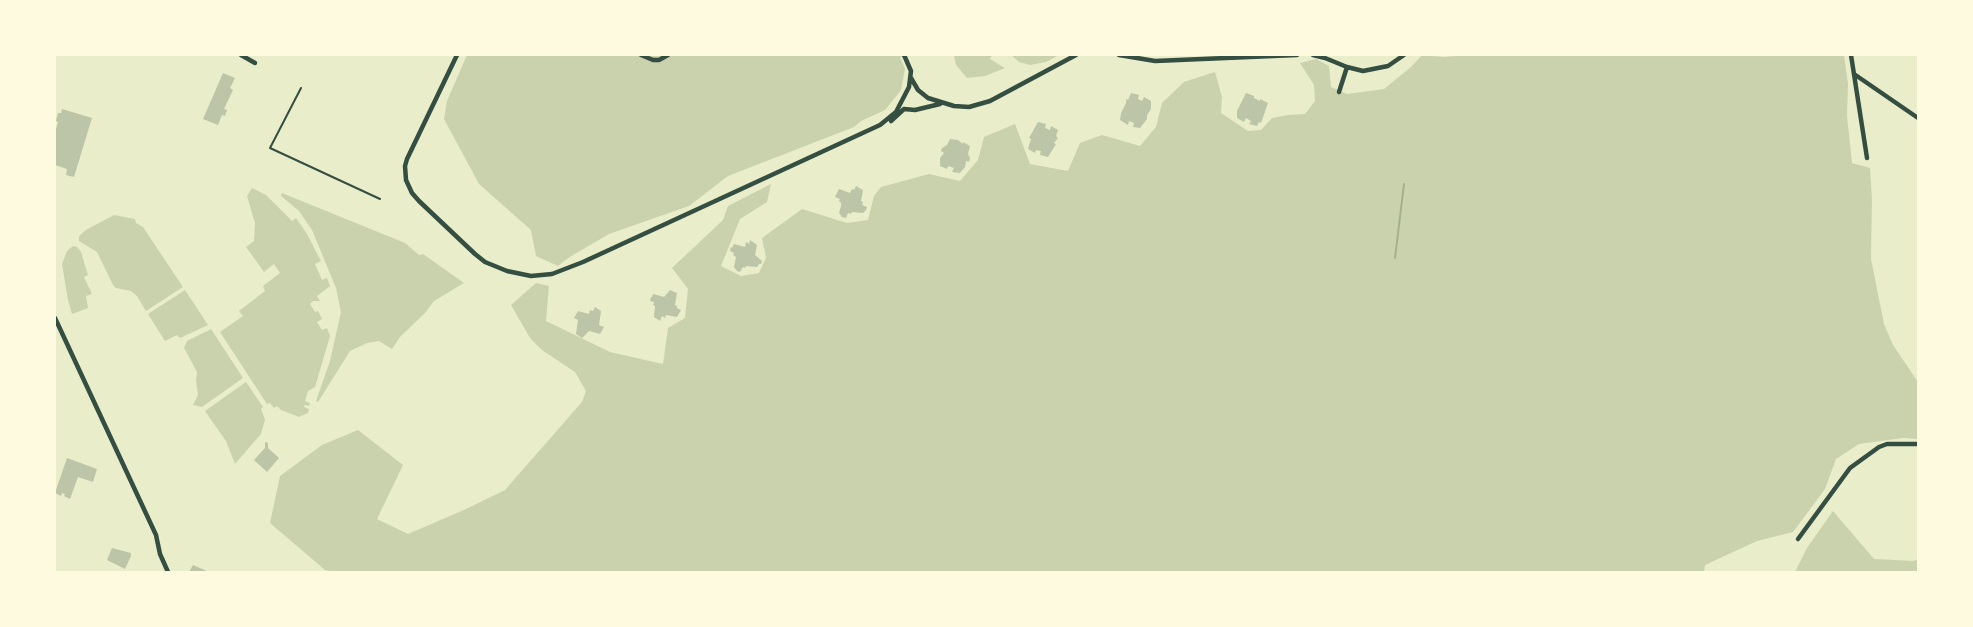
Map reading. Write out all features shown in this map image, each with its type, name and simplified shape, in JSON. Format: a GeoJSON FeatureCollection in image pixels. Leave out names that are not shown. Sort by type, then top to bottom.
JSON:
{"type":"FeatureCollection","features":[{"type":"Feature","properties":{"kind":"street"},"geometry":{"type":"LineString","coordinates":[[241,55],[255,63]]}},
{"type":"Feature","properties":{"kind":"street"},"geometry":{"type":"LineString","coordinates":[[457,55],[407,159],[405,166],[406,180],[412,193],[419,201],[475,254],[485,262],[507,271],[524,275],[539,276],[552,274],[578,264],[892,120],[904,109],[904,98]]}},
{"type":"Feature","properties":{"kind":"street"},"geometry":{"type":"LineString","coordinates":[[641,55],[646,58],[659,60],[668,55]]}},
{"type":"Feature","properties":{"kind":"street"},"geometry":{"type":"LineString","coordinates":[[880,125],[896,112],[904,98],[911,78],[911,71],[904,55]]}},
{"type":"Feature","properties":{"kind":"street"},"geometry":{"type":"LineString","coordinates":[[911,78],[922,94],[942,103],[962,107],[982,104],[1076,55]]}},
{"type":"Feature","properties":{"kind":"street"},"geometry":{"type":"LineString","coordinates":[[1119,55],[1155,61],[1297,55]]}},
{"type":"Feature","properties":{"kind":"street"},"geometry":{"type":"LineString","coordinates":[[1313,55],[1347,67],[1363,70],[1380,69],[1396,62],[1404,55]]}},
{"type":"Feature","properties":{"kind":"street"},"geometry":{"type":"LineString","coordinates":[[1851,55],[1867,158]]}},
{"type":"Feature","properties":{"kind":"street"},"geometry":{"type":"LineString","coordinates":[[1339,92],[1347,67]]}},
{"type":"Feature","properties":{"kind":"street"},"geometry":{"type":"LineString","coordinates":[[1854,74],[1918,118]]}},
{"type":"Feature","properties":{"kind":"street"},"geometry":{"type":"LineString","coordinates":[[904,109],[915,110],[942,103]]}},
{"type":"Feature","properties":{"kind":"street"},"geometry":{"type":"LineString","coordinates":[[55,318],[152,527],[160,554],[168,572]]}},
{"type":"Feature","properties":{"kind":"street"},"geometry":{"type":"LineString","coordinates":[[1798,539],[1850,468],[1878,447],[1887,444],[1918,444]]}},
{"type":"Feature","properties":{"kind":"lane"},"geometry":{"type":"LineString","coordinates":[[300,88],[270,148],[380,199]]}},
{"type":"Feature","properties":{"kind":"green space"},"geometry":{"type":"Polygon","coordinates":[[[467,55],[912,55],[900,57],[905,69],[901,90],[885,110],[861,121],[854,127],[728,176],[689,206],[609,234],[558,266],[536,256],[531,230],[479,184],[444,119],[447,101],[467,55]]]}},
{"type":"Feature","properties":{"kind":"green space"},"geometry":{"type":"Polygon","coordinates":[[[954,55],[992,55],[990,59],[1005,68],[985,76],[967,78],[956,65],[954,55]]]}},
{"type":"Feature","properties":{"kind":"green space"},"geometry":{"type":"Polygon","coordinates":[[[1011,55],[1059,55],[1046,62],[1030,65],[1019,62],[1011,55]]]}},
{"type":"Feature","properties":{"kind":"green space"},"geometry":{"type":"Polygon","coordinates":[[[1422,55],[1443,57],[1468,55],[1844,55],[1848,84],[1847,116],[1852,163],[1870,168],[1872,199],[1871,259],[1884,324],[1893,345],[1918,382],[1918,439],[1903,438],[1859,444],[1836,459],[1825,489],[1793,532],[1757,541],[1705,565],[1704,572],[335,572],[325,570],[270,523],[280,476],[322,445],[358,430],[403,465],[377,519],[408,534],[505,490],[582,402],[586,391],[575,372],[542,350],[530,338],[511,305],[536,283],[549,286],[546,321],[610,352],[663,364],[668,328],[685,318],[688,289],[672,268],[723,220],[728,206],[771,184],[767,202],[740,219],[721,266],[741,276],[759,273],[766,258],[762,238],[802,209],[847,223],[868,220],[874,196],[881,187],[929,174],[960,181],[978,160],[984,137],[1015,124],[1030,164],[1068,171],[1080,143],[1102,135],[1140,146],[1156,127],[1162,103],[1184,82],[1215,72],[1222,97],[1221,113],[1248,131],[1261,130],[1272,118],[1305,114],[1315,101],[1314,85],[1300,63],[1316,59],[1329,66],[1331,87],[1347,94],[1384,89],[1411,67],[1422,55]]]}},
{"type":"Feature","properties":{"kind":"green space"},"geometry":{"type":"Polygon","coordinates":[[[252,188],[266,195],[292,221],[296,218],[321,261],[315,264],[322,280],[327,278],[330,286],[317,296],[320,301],[313,301],[310,304],[315,312],[318,311],[322,319],[317,322],[322,330],[327,328],[330,336],[315,387],[308,391],[305,401],[310,403],[309,406],[305,405],[304,407],[309,409],[308,413],[299,417],[281,410],[277,406],[274,408],[270,403],[267,404],[220,332],[243,316],[239,311],[265,291],[263,286],[280,273],[274,264],[264,272],[246,247],[254,241],[255,223],[247,196],[252,188]]]}},
{"type":"Feature","properties":{"kind":"green space"},"geometry":{"type":"Polygon","coordinates":[[[282,193],[405,243],[419,255],[423,254],[464,283],[434,301],[425,313],[400,337],[392,349],[379,341],[367,343],[350,351],[318,402],[316,401],[330,361],[341,312],[336,288],[312,230],[299,211],[281,196],[282,193]]]}},
{"type":"Feature","properties":{"kind":"green space"},"geometry":{"type":"Polygon","coordinates":[[[114,215],[135,219],[136,223],[143,227],[183,287],[146,311],[137,296],[131,291],[116,288],[113,285],[97,252],[79,241],[79,236],[86,230],[114,215]]]}},
{"type":"Feature","properties":{"kind":"green space"},"geometry":{"type":"Polygon","coordinates":[[[73,246],[77,247],[81,252],[88,275],[84,277],[92,294],[86,296],[88,308],[72,314],[62,264],[67,251],[73,246]]]}},
{"type":"Feature","properties":{"kind":"green space"},"geometry":{"type":"Polygon","coordinates":[[[185,290],[208,325],[180,338],[177,335],[165,341],[148,314],[185,290]]]}},
{"type":"Feature","properties":{"kind":"green space"},"geometry":{"type":"Polygon","coordinates":[[[211,329],[243,378],[202,407],[193,405],[198,395],[197,372],[184,348],[187,341],[211,329]]]}},
{"type":"Feature","properties":{"kind":"green space"},"geometry":{"type":"Polygon","coordinates":[[[246,382],[263,407],[261,409],[265,420],[261,434],[235,464],[226,441],[205,411],[246,382]]]}},
{"type":"Feature","properties":{"kind":"green space"},"geometry":{"type":"Polygon","coordinates":[[[1833,511],[1874,559],[1914,561],[1918,559],[1918,572],[1795,572],[1807,548],[1833,511]]]}},
{"type":"Feature","properties":{"kind":"building"},"geometry":{"type":"Polygon","coordinates":[[[223,73],[235,78],[230,88],[233,90],[224,109],[227,110],[225,116],[222,115],[218,125],[203,119],[223,73]]]}},
{"type":"Feature","properties":{"kind":"building"},"geometry":{"type":"Polygon","coordinates":[[[1131,93],[1139,95],[1138,99],[1142,101],[1144,97],[1151,101],[1151,109],[1147,119],[1140,128],[1133,127],[1134,123],[1129,121],[1128,125],[1120,120],[1126,99],[1128,100],[1131,93]]]}},
{"type":"Feature","properties":{"kind":"building"},"geometry":{"type":"Polygon","coordinates":[[[1246,93],[1268,103],[1261,123],[1259,122],[1257,126],[1249,124],[1251,121],[1246,118],[1244,122],[1237,118],[1237,111],[1246,93]]]}},
{"type":"Feature","properties":{"kind":"building"},"geometry":{"type":"Polygon","coordinates":[[[62,109],[92,118],[74,177],[66,175],[67,169],[55,165],[55,133],[58,122],[56,121],[58,113],[61,113],[62,109]]]}},
{"type":"Feature","properties":{"kind":"building"},"geometry":{"type":"Polygon","coordinates":[[[1038,122],[1046,124],[1045,128],[1050,130],[1051,126],[1058,130],[1056,136],[1058,138],[1054,143],[1056,144],[1048,157],[1040,155],[1041,151],[1036,150],[1035,153],[1028,149],[1031,139],[1029,138],[1038,122]]]}},
{"type":"Feature","properties":{"kind":"building"},"geometry":{"type":"Polygon","coordinates":[[[950,139],[958,140],[970,146],[969,162],[966,161],[965,167],[960,173],[952,172],[954,168],[948,166],[947,169],[940,166],[940,158],[944,153],[941,151],[942,148],[947,145],[950,139]]]}},
{"type":"Feature","properties":{"kind":"building"},"geometry":{"type":"Polygon","coordinates":[[[856,186],[863,190],[861,201],[863,202],[862,205],[867,207],[866,210],[863,213],[848,213],[846,218],[842,217],[839,213],[840,199],[835,197],[839,189],[850,193],[856,186]]]}},
{"type":"Feature","properties":{"kind":"building"},"geometry":{"type":"Polygon","coordinates":[[[750,240],[757,245],[755,255],[762,261],[761,264],[757,267],[746,266],[740,272],[737,271],[734,267],[736,257],[730,251],[731,247],[734,244],[745,247],[746,242],[749,244],[750,240]]]}},
{"type":"Feature","properties":{"kind":"building"},"geometry":{"type":"Polygon","coordinates":[[[670,290],[677,293],[675,305],[681,310],[677,317],[666,315],[665,318],[662,316],[660,321],[654,317],[655,306],[653,305],[654,302],[650,301],[651,297],[653,294],[664,297],[670,290]]]}},
{"type":"Feature","properties":{"kind":"building"},"geometry":{"type":"Polygon","coordinates":[[[595,307],[601,311],[599,325],[604,327],[600,334],[589,331],[582,338],[576,334],[578,320],[574,318],[578,311],[589,314],[590,310],[593,311],[595,307]]]}},
{"type":"Feature","properties":{"kind":"building"},"geometry":{"type":"Polygon","coordinates":[[[265,442],[268,443],[268,448],[279,458],[267,472],[254,460],[265,448],[265,442]]]}},
{"type":"Feature","properties":{"kind":"building"},"geometry":{"type":"Polygon","coordinates":[[[67,458],[97,469],[93,482],[78,477],[70,499],[64,496],[65,494],[62,493],[61,496],[55,493],[67,458]]]}},
{"type":"Feature","properties":{"kind":"building"},"geometry":{"type":"Polygon","coordinates":[[[112,548],[131,553],[125,569],[107,560],[112,548]]]}},
{"type":"Feature","properties":{"kind":"building"},"geometry":{"type":"Polygon","coordinates":[[[193,565],[209,572],[189,572],[193,565]]]}},
{"type":"Feature","properties":{"kind":"waterway"},"geometry":{"type":"LineString","coordinates":[[1395,258],[1404,184]]}}]}
